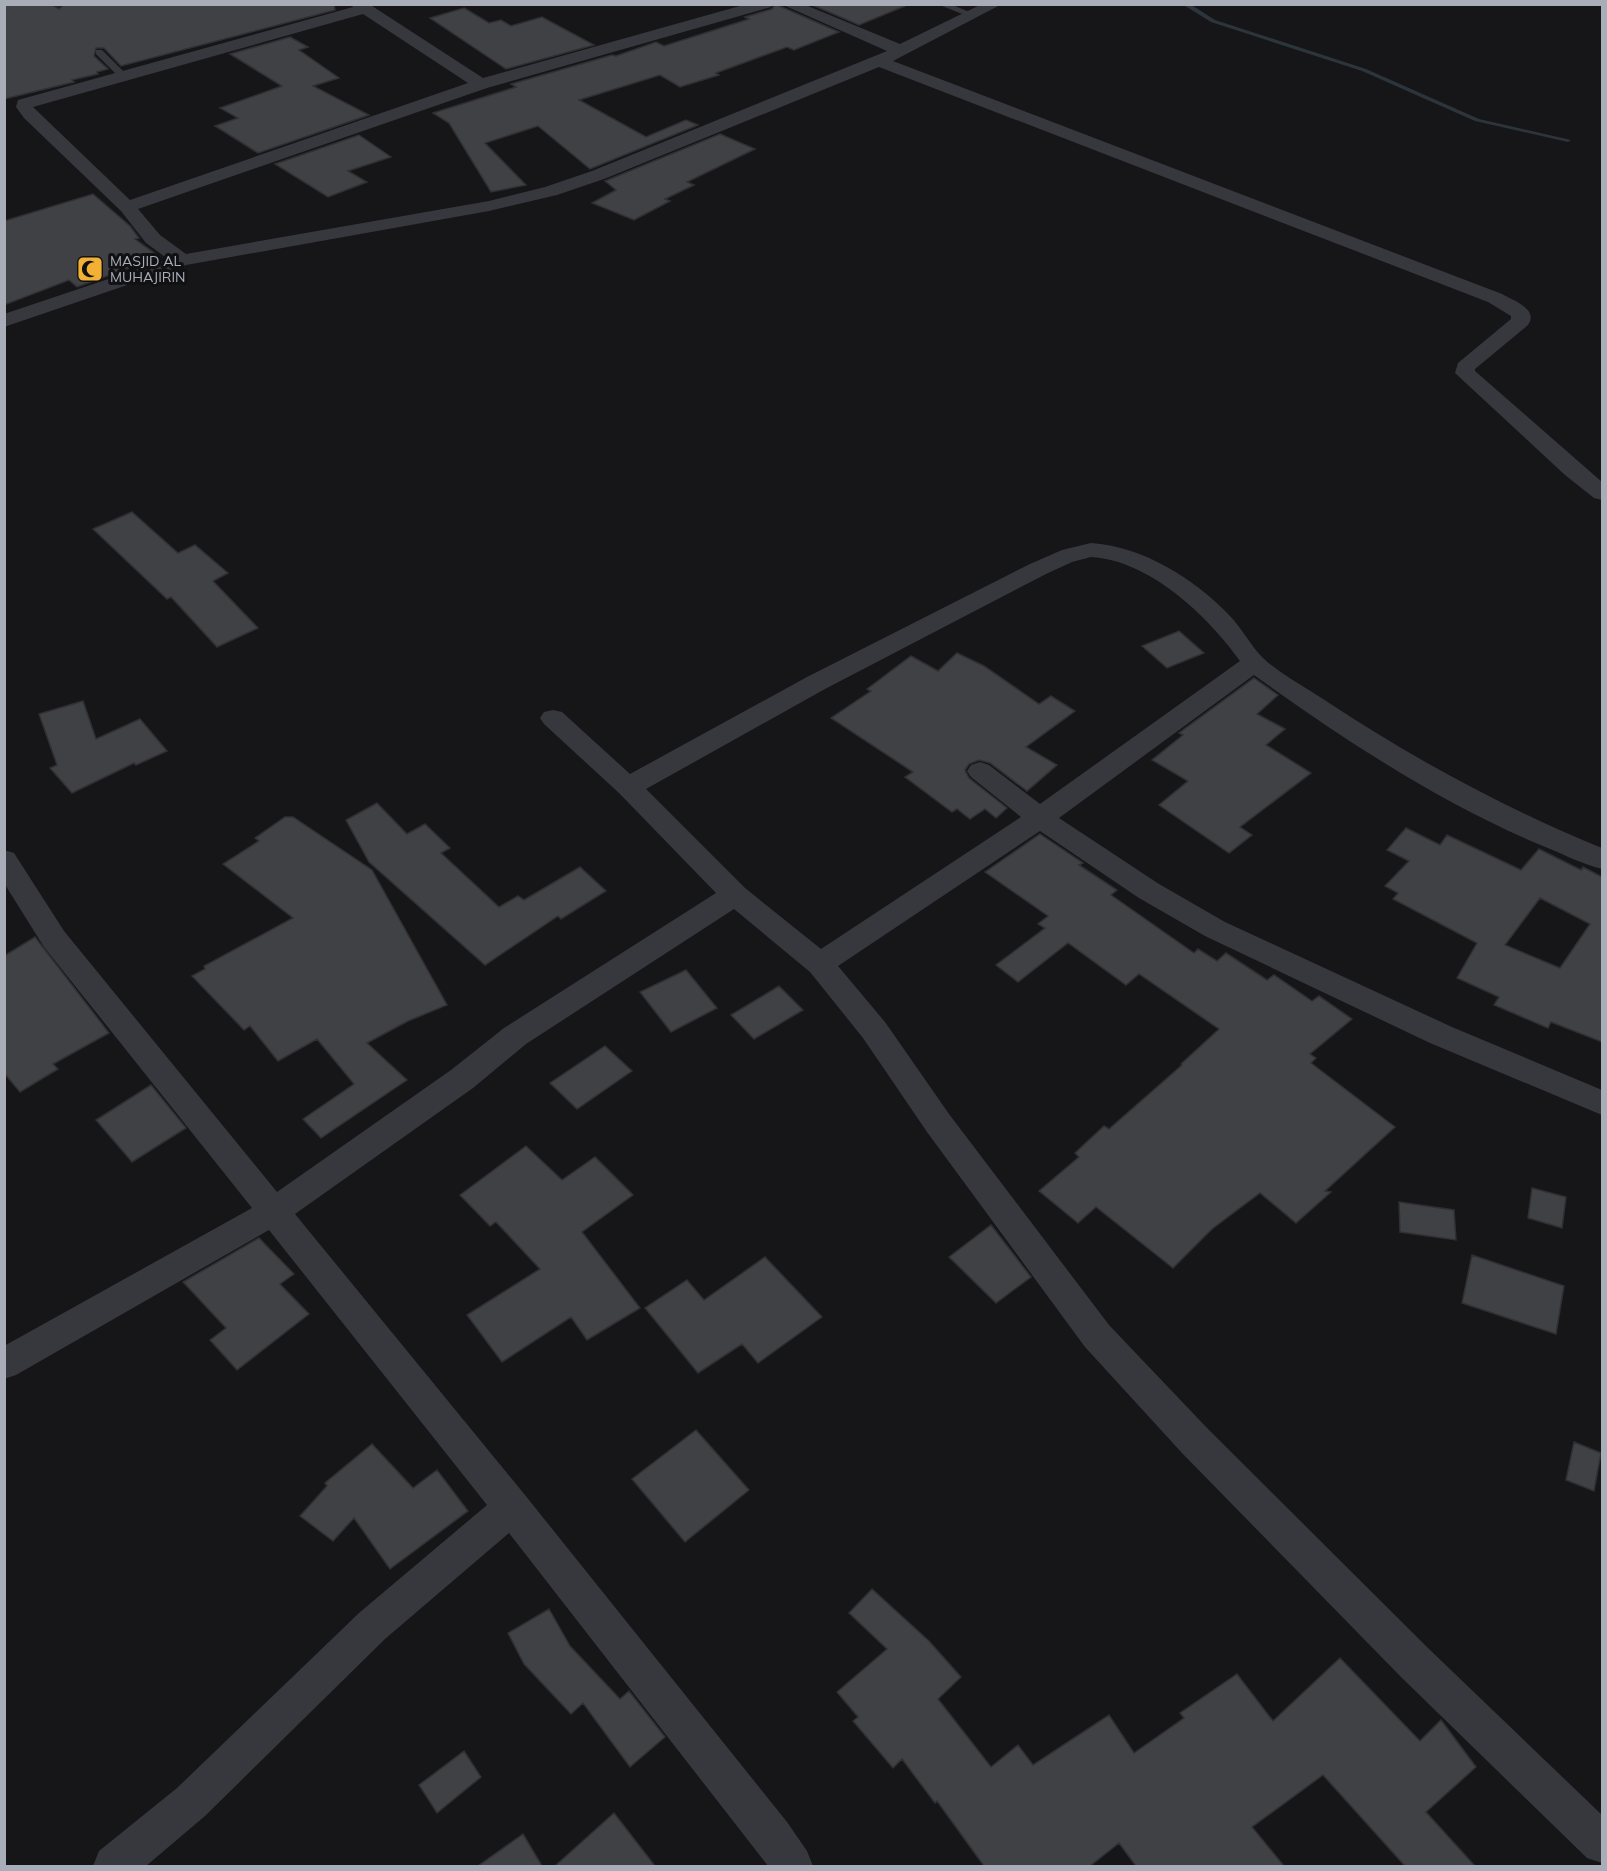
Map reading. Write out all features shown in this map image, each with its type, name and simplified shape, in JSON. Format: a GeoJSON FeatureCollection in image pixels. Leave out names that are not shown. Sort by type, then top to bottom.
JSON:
{"type":"FeatureCollection","features":[{"type":"Feature","properties":{"kind":"street"},"geometry":{"type":"LineString","coordinates":[[127,207],[481,84],[766,4]]}},
{"type":"Feature","properties":{"kind":"street"},"geometry":{"type":"LineString","coordinates":[[788,4],[900,50]]}},
{"type":"Feature","properties":{"kind":"street"},"geometry":{"type":"LineString","coordinates":[[4,321],[182,260],[489,206],[598,175],[879,61],[996,4]]}},
{"type":"Feature","properties":{"kind":"street"},"geometry":{"type":"LineString","coordinates":[[182,260],[153,239],[127,207],[24,107],[24,104],[361,7],[481,84]]}},
{"type":"Feature","properties":{"kind":"street"},"geometry":{"type":"LineString","coordinates":[[879,61],[1144,161],[1495,298],[1512,307],[1521,313],[1521,321],[1476,356],[1465,367],[1465,373],[1573,470],[1602,493]]}},
{"type":"Feature","properties":{"kind":"street"},"geometry":{"type":"LineString","coordinates":[[628,788],[816,683],[1038,569],[1070,555],[1092,550],[1124,556],[1183,589],[1210,609],[1229,629],[1254,663],[1319,709],[1404,763],[1504,817],[1602,859]]}},
{"type":"Feature","properties":{"kind":"street"},"geometry":{"type":"LineString","coordinates":[[820,963],[1040,818],[1254,663]]}},
{"type":"Feature","properties":{"kind":"street"},"geometry":{"type":"LineString","coordinates":[[553,718],[628,788],[735,895],[820,963],[874,1030],[938,1124],[1096,1336],[1195,1441],[1415,1663],[1602,1843]]}},
{"type":"Feature","properties":{"kind":"street"},"geometry":{"type":"LineString","coordinates":[[980,771],[1040,818],[1149,891],[1215,929],[1441,1035],[1602,1103]]}},
{"type":"Feature","properties":{"kind":"street"},"geometry":{"type":"LineString","coordinates":[[4,860],[54,939],[512,1507],[765,1828],[792,1866]]}},
{"type":"Feature","properties":{"kind":"street"},"geometry":{"type":"LineString","coordinates":[[4,1364],[275,1211],[462,1079],[524,1030],[735,895]]}},
{"type":"Feature","properties":{"kind":"street"},"geometry":{"type":"LineString","coordinates":[[114,1866],[191,1802],[372,1626],[512,1507]]}},
{"type":"Feature","properties":{"kind":"lane"},"geometry":{"type":"LineString","coordinates":[[941,4],[973,15]]}},
{"type":"Feature","properties":{"kind":"lane"},"geometry":{"type":"LineString","coordinates":[[99,52],[123,76]]}},
{"type":"Feature","properties":{"kind":"building"},"geometry":{"type":"Polygon","coordinates":[[[4,4],[51,4],[59,9],[64,4],[334,4],[335,10],[121,66],[104,48],[96,48],[94,56],[108,69],[97,72],[98,74],[72,80],[74,82],[4,99],[4,4]]]}},
{"type":"Feature","properties":{"kind":"building"},"geometry":{"type":"Polygon","coordinates":[[[775,4],[839,32],[794,50],[787,47],[716,73],[719,75],[680,87],[660,75],[579,100],[646,137],[686,120],[698,125],[590,169],[538,126],[485,143],[526,185],[491,192],[449,123],[433,113],[516,87],[511,84],[612,55],[616,56],[656,42],[664,46],[749,19],[745,17],[772,9],[775,4]]]}},
{"type":"Feature","properties":{"kind":"building"},"geometry":{"type":"Polygon","coordinates":[[[810,4],[905,4],[905,6],[859,25],[810,4]]]}},
{"type":"Feature","properties":{"kind":"building"},"geometry":{"type":"Polygon","coordinates":[[[464,8],[489,23],[501,20],[511,26],[542,17],[594,45],[506,69],[430,18],[464,8]]]}},
{"type":"Feature","properties":{"kind":"building"},"geometry":{"type":"Polygon","coordinates":[[[290,37],[308,47],[299,50],[339,78],[313,86],[369,115],[258,153],[215,126],[238,118],[220,108],[282,86],[230,54],[290,37]]]}},
{"type":"Feature","properties":{"kind":"building"},"geometry":{"type":"Polygon","coordinates":[[[720,134],[755,149],[687,182],[694,185],[665,199],[670,201],[634,220],[592,203],[616,190],[605,181],[720,134]]]}},
{"type":"Feature","properties":{"kind":"building"},"geometry":{"type":"Polygon","coordinates":[[[359,135],[391,157],[348,171],[367,182],[328,197],[275,164],[359,135]]]}},
{"type":"Feature","properties":{"kind":"building"},"geometry":{"type":"Polygon","coordinates":[[[93,194],[130,226],[139,238],[135,239],[160,257],[77,287],[69,280],[4,305],[4,221],[93,194]]]}},
{"type":"Feature","properties":{"kind":"building"},"geometry":{"type":"Polygon","coordinates":[[[132,512],[178,553],[195,545],[228,573],[213,581],[258,628],[217,647],[171,597],[167,599],[93,529],[132,512]]]}},
{"type":"Feature","properties":{"kind":"building"},"geometry":{"type":"Polygon","coordinates":[[[1179,631],[1204,653],[1167,668],[1142,646],[1179,631]]]}},
{"type":"Feature","properties":{"kind":"building"},"geometry":{"type":"Polygon","coordinates":[[[957,653],[984,666],[1039,704],[1051,696],[1075,711],[1026,747],[1057,765],[1027,791],[990,763],[979,760],[969,764],[965,770],[969,778],[1007,808],[996,818],[985,809],[970,819],[957,809],[952,812],[905,777],[913,772],[831,718],[871,691],[867,689],[911,656],[938,671],[957,653]]]}},
{"type":"Feature","properties":{"kind":"building"},"geometry":{"type":"Polygon","coordinates":[[[1254,678],[1278,695],[1257,714],[1285,729],[1266,745],[1311,773],[1240,827],[1252,835],[1229,853],[1159,805],[1188,781],[1152,760],[1183,735],[1179,733],[1254,678]]]}},
{"type":"Feature","properties":{"kind":"building"},"geometry":{"type":"Polygon","coordinates":[[[83,701],[96,739],[140,719],[167,751],[136,765],[134,763],[72,793],[50,768],[57,765],[39,714],[83,701]]]}},
{"type":"Feature","properties":{"kind":"building"},"geometry":{"type":"Polygon","coordinates":[[[377,803],[407,834],[425,824],[450,848],[441,853],[499,907],[518,896],[524,900],[580,867],[606,891],[561,919],[558,916],[485,965],[369,862],[346,820],[377,803]]]}},
{"type":"Feature","properties":{"kind":"building"},"geometry":{"type":"Polygon","coordinates":[[[285,817],[293,817],[372,870],[447,1005],[408,1021],[367,1043],[407,1080],[321,1138],[303,1119],[354,1084],[317,1039],[278,1061],[250,1026],[244,1030],[192,976],[205,969],[204,966],[293,918],[223,864],[259,841],[255,838],[285,817]]]}},
{"type":"Feature","properties":{"kind":"building"},"geometry":{"type":"Polygon","coordinates":[[[1406,828],[1440,845],[1447,835],[1521,870],[1539,849],[1581,870],[1583,867],[1602,877],[1602,1042],[1551,1022],[1548,1028],[1494,1005],[1499,997],[1457,978],[1477,943],[1393,899],[1398,893],[1385,886],[1409,861],[1387,850],[1406,828]],[[1540,898],[1505,945],[1560,968],[1590,924],[1540,898]]]}},
{"type":"Feature","properties":{"kind":"building"},"geometry":{"type":"Polygon","coordinates":[[[1040,834],[1083,863],[1079,865],[1117,890],[1111,895],[1194,953],[1198,949],[1217,961],[1226,953],[1267,980],[1274,975],[1312,1001],[1319,996],[1352,1019],[1310,1054],[1316,1058],[1311,1063],[1395,1127],[1325,1191],[1331,1192],[1296,1223],[1260,1193],[1212,1229],[1173,1268],[1096,1207],[1078,1223],[1039,1191],[1079,1157],[1075,1153],[1104,1126],[1109,1129],[1219,1029],[1139,974],[1126,985],[1068,943],[1018,982],[996,965],[1045,928],[1038,924],[1048,916],[985,872],[1040,834]]]}},
{"type":"Feature","properties":{"kind":"building"},"geometry":{"type":"Polygon","coordinates":[[[35,937],[109,1033],[53,1064],[58,1069],[20,1092],[4,1073],[4,956],[35,937]]]}},
{"type":"Feature","properties":{"kind":"building"},"geometry":{"type":"Polygon","coordinates":[[[686,970],[717,1008],[671,1032],[640,992],[686,970]]]}},
{"type":"Feature","properties":{"kind":"building"},"geometry":{"type":"Polygon","coordinates":[[[779,986],[803,1010],[754,1039],[731,1015],[779,986]]]}},
{"type":"Feature","properties":{"kind":"building"},"geometry":{"type":"Polygon","coordinates":[[[605,1046],[632,1071],[577,1109],[550,1083],[605,1046]]]}},
{"type":"Feature","properties":{"kind":"building"},"geometry":{"type":"Polygon","coordinates":[[[151,1085],[186,1128],[132,1162],[96,1120],[151,1085]]]}},
{"type":"Feature","properties":{"kind":"building"},"geometry":{"type":"Polygon","coordinates":[[[526,1146],[562,1180],[595,1157],[633,1195],[582,1232],[640,1308],[587,1340],[571,1317],[502,1362],[467,1315],[540,1269],[496,1222],[490,1226],[460,1195],[526,1146]]]}},
{"type":"Feature","properties":{"kind":"building"},"geometry":{"type":"Polygon","coordinates":[[[1532,1188],[1566,1197],[1562,1228],[1528,1218],[1532,1188]]]}},
{"type":"Feature","properties":{"kind":"building"},"geometry":{"type":"Polygon","coordinates":[[[1399,1202],[1454,1210],[1456,1240],[1400,1232],[1399,1202]]]}},
{"type":"Feature","properties":{"kind":"building"},"geometry":{"type":"Polygon","coordinates":[[[991,1225],[1031,1277],[996,1303],[949,1257],[991,1225]]]}},
{"type":"Feature","properties":{"kind":"building"},"geometry":{"type":"Polygon","coordinates":[[[259,1238],[294,1274],[280,1284],[309,1314],[237,1370],[210,1340],[226,1328],[183,1282],[259,1238]]]}},
{"type":"Feature","properties":{"kind":"building"},"geometry":{"type":"Polygon","coordinates":[[[1472,1255],[1564,1286],[1556,1334],[1462,1303],[1472,1255]]]}},
{"type":"Feature","properties":{"kind":"building"},"geometry":{"type":"Polygon","coordinates":[[[765,1257],[822,1317],[758,1363],[742,1344],[698,1373],[645,1308],[687,1280],[704,1300],[765,1257]]]}},
{"type":"Feature","properties":{"kind":"building"},"geometry":{"type":"Polygon","coordinates":[[[696,1430],[749,1490],[685,1542],[632,1479],[696,1430]]]}},
{"type":"Feature","properties":{"kind":"building"},"geometry":{"type":"Polygon","coordinates":[[[1574,1442],[1601,1453],[1594,1491],[1566,1480],[1574,1442]]]}},
{"type":"Feature","properties":{"kind":"building"},"geometry":{"type":"Polygon","coordinates":[[[372,1444],[413,1488],[437,1470],[468,1511],[390,1569],[354,1518],[333,1541],[300,1516],[327,1486],[325,1483],[372,1444]]]}},
{"type":"Feature","properties":{"kind":"building"},"geometry":{"type":"Polygon","coordinates":[[[872,1589],[929,1641],[961,1677],[938,1699],[991,1767],[1018,1745],[1033,1765],[1109,1715],[1134,1753],[1184,1718],[1180,1713],[1237,1674],[1273,1721],[1340,1658],[1420,1741],[1441,1720],[1476,1767],[1426,1812],[1475,1866],[1405,1866],[1323,1775],[1252,1827],[1284,1866],[1136,1866],[1119,1843],[1090,1866],[984,1866],[937,1801],[935,1803],[902,1759],[893,1768],[853,1721],[858,1717],[837,1692],[887,1649],[849,1613],[872,1589]]]}},
{"type":"Feature","properties":{"kind":"building"},"geometry":{"type":"Polygon","coordinates":[[[549,1609],[570,1646],[620,1699],[629,1691],[665,1737],[630,1767],[583,1703],[571,1714],[524,1664],[508,1633],[549,1609]]]}},
{"type":"Feature","properties":{"kind":"building"},"geometry":{"type":"Polygon","coordinates":[[[464,1751],[481,1777],[437,1813],[419,1785],[464,1751]]]}},
{"type":"Feature","properties":{"kind":"building"},"geometry":{"type":"Polygon","coordinates":[[[614,1813],[655,1866],[555,1866],[614,1813]]]}},
{"type":"Feature","properties":{"kind":"building"},"geometry":{"type":"Polygon","coordinates":[[[523,1834],[542,1866],[478,1866],[523,1834]]]}},
{"type":"Feature","properties":{"kind":"waterway"},"geometry":{"type":"LineString","coordinates":[[1185,4],[1213,21],[1364,70],[1477,120],[1568,140]]}},
{"type":"Feature","properties":{"kind":"place","name":"MASJID AL MUHAJIRIN"},"geometry":{"type":"Point","coordinates":[90,269]}}]}
